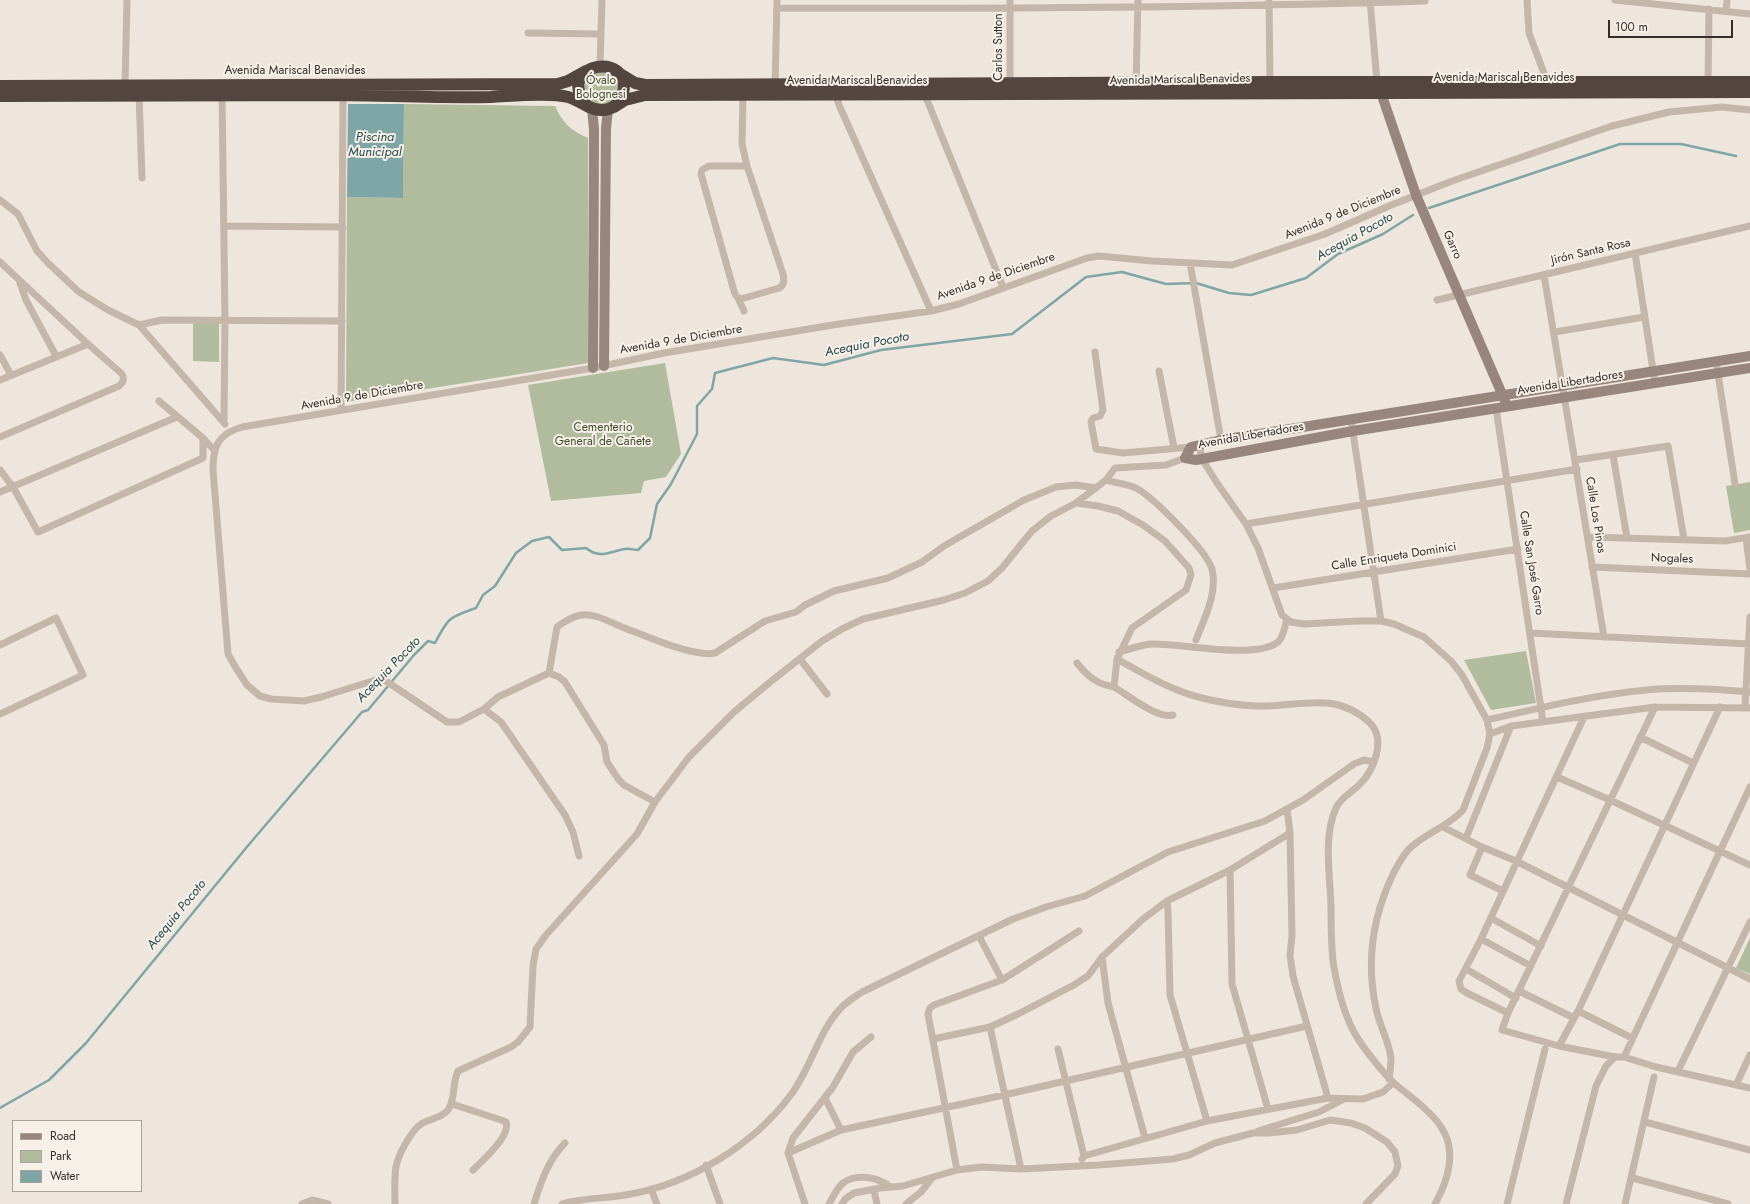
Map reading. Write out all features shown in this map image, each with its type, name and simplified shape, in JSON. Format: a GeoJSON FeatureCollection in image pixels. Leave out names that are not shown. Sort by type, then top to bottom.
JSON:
{"type":"FeatureCollection","features":[{"type":"Feature","properties":{"kind":"highway"},"geometry":{"type":"LineString","coordinates":[[600,65],[609,67],[617,72],[622,78],[624,90],[620,101],[611,108],[600,110],[589,107],[581,98],[578,88],[580,79],[586,71],[600,65]]}},
{"type":"Feature","properties":{"kind":"highway","name":"Avenida Mariscal Benavides"},"geometry":{"type":"LineString","coordinates":[[0,86],[125,86],[222,90],[343,90],[558,84],[573,79],[586,71]]}},
{"type":"Feature","properties":{"kind":"highway","name":"Avenida Mariscal Benavides"},"geometry":{"type":"LineString","coordinates":[[617,72],[635,83],[645,85],[775,89],[1136,89],[1549,86],[1708,87],[1750,92]]}},
{"type":"Feature","properties":{"kind":"highway","name":"Avenida Mariscal Benavides"},"geometry":{"type":"LineString","coordinates":[[1708,87],[1750,82]]}},
{"type":"Feature","properties":{"kind":"highway","name":"Avenida Mariscal Benavides"},"geometry":{"type":"LineString","coordinates":[[611,108],[625,100],[645,94],[743,95],[775,89],[836,95],[926,95],[1011,89]]}},
{"type":"Feature","properties":{"kind":"highway","name":"Avenida Mariscal Benavides"},"geometry":{"type":"LineString","coordinates":[[0,96],[139,94],[222,90]]}},
{"type":"Feature","properties":{"kind":"highway","name":"Avenida Mariscal Benavides"},"geometry":{"type":"LineString","coordinates":[[343,90],[459,97],[559,96],[574,99],[589,107]]}},
{"type":"Feature","properties":{"kind":"street"},"geometry":{"type":"LineString","coordinates":[[125,86],[127,0]]}},
{"type":"Feature","properties":{"kind":"street"},"geometry":{"type":"LineString","coordinates":[[600,65],[602,0]]}},
{"type":"Feature","properties":{"kind":"street"},"geometry":{"type":"LineString","coordinates":[[775,89],[777,0]]}},
{"type":"Feature","properties":{"kind":"street","name":"Carlos Sutton"},"geometry":{"type":"LineString","coordinates":[[1010,0],[1011,89]]}},
{"type":"Feature","properties":{"kind":"street"},"geometry":{"type":"LineString","coordinates":[[1527,0],[1530,34],[1549,86]]}},
{"type":"Feature","properties":{"kind":"street"},"geometry":{"type":"LineString","coordinates":[[1615,0],[1672,2],[1709,9],[1750,14]]}},
{"type":"Feature","properties":{"kind":"street"},"geometry":{"type":"LineString","coordinates":[[1726,11],[1727,0]]}},
{"type":"Feature","properties":{"kind":"street"},"geometry":{"type":"LineString","coordinates":[[1370,1],[1379,87]]}},
{"type":"Feature","properties":{"kind":"street"},"geometry":{"type":"LineString","coordinates":[[777,8],[1010,9],[1138,4],[1424,1]]}},
{"type":"Feature","properties":{"kind":"street"},"geometry":{"type":"LineString","coordinates":[[1269,3],[1270,88]]}},
{"type":"Feature","properties":{"kind":"street"},"geometry":{"type":"LineString","coordinates":[[1136,89],[1138,4]]}},
{"type":"Feature","properties":{"kind":"street"},"geometry":{"type":"LineString","coordinates":[[1708,87],[1709,9]]}},
{"type":"Feature","properties":{"kind":"street"},"geometry":{"type":"LineString","coordinates":[[528,33],[601,34]]}},
{"type":"Feature","properties":{"kind":"street","name":"Garro"},"geometry":{"type":"LineString","coordinates":[[1379,87],[1416,195],[1504,395],[1501,407]]}},
{"type":"Feature","properties":{"kind":"street"},"geometry":{"type":"LineString","coordinates":[[222,90],[225,320],[224,422]]}},
{"type":"Feature","properties":{"kind":"street"},"geometry":{"type":"LineString","coordinates":[[341,410],[343,90]]}},
{"type":"Feature","properties":{"kind":"street"},"geometry":{"type":"LineString","coordinates":[[139,94],[142,178]]}},
{"type":"Feature","properties":{"kind":"street"},"geometry":{"type":"LineString","coordinates":[[738,298],[780,288],[784,280],[747,166],[742,144],[743,95]]}},
{"type":"Feature","properties":{"kind":"street"},"geometry":{"type":"LineString","coordinates":[[836,95],[839,105],[931,311]]}},
{"type":"Feature","properties":{"kind":"street"},"geometry":{"type":"LineString","coordinates":[[926,95],[1003,288]]}},
{"type":"Feature","properties":{"kind":"street"},"geometry":{"type":"LineString","coordinates":[[589,107],[594,128],[593,368]]}},
{"type":"Feature","properties":{"kind":"street","name":"Avenida 9 de Diciembre"},"geometry":{"type":"LineString","coordinates":[[229,431],[242,427],[593,368],[664,353],[931,311],[959,304],[1087,258],[1099,256],[1232,265],[1325,234],[1416,195],[1543,149],[1645,116],[1668,112],[1722,107],[1750,110]]}},
{"type":"Feature","properties":{"kind":"street"},"geometry":{"type":"LineString","coordinates":[[604,366],[606,128],[611,108]]}},
{"type":"Feature","properties":{"kind":"street"},"geometry":{"type":"LineString","coordinates":[[744,311],[734,291],[701,174],[702,170],[709,166],[747,166]]}},
{"type":"Feature","properties":{"kind":"street"},"geometry":{"type":"LineString","coordinates":[[0,200],[18,214],[37,251],[79,292],[108,310],[139,325],[224,422],[229,431],[219,441],[214,450],[213,470],[228,654],[247,685],[260,696],[271,699],[304,701],[377,679],[386,681],[447,722],[459,722],[484,709],[498,697],[549,673],[565,682],[584,715],[604,745],[607,762],[619,780],[624,785],[655,802]]}},
{"type":"Feature","properties":{"kind":"street"},"geometry":{"type":"LineString","coordinates":[[224,226],[343,227]]}},
{"type":"Feature","properties":{"kind":"street","name":"Jirón Santa Rosa"},"geometry":{"type":"LineString","coordinates":[[1437,300],[1750,226]]}},
{"type":"Feature","properties":{"kind":"street"},"geometry":{"type":"LineString","coordinates":[[1635,253],[1655,383]]}},
{"type":"Feature","properties":{"kind":"street"},"geometry":{"type":"LineString","coordinates":[[0,262],[122,374],[124,382],[119,386],[0,437]]}},
{"type":"Feature","properties":{"kind":"street"},"geometry":{"type":"LineString","coordinates":[[1190,263],[1221,440]]}},
{"type":"Feature","properties":{"kind":"street","name":"Calle Los Pinos"},"geometry":{"type":"LineString","coordinates":[[1544,275],[1566,397],[1604,637]]}},
{"type":"Feature","properties":{"kind":"street"},"geometry":{"type":"LineString","coordinates":[[20,281],[26,300],[56,356]]}},
{"type":"Feature","properties":{"kind":"street"},"geometry":{"type":"LineString","coordinates":[[1555,332],[1644,317]]}},
{"type":"Feature","properties":{"kind":"street"},"geometry":{"type":"LineString","coordinates":[[139,325],[162,320],[342,321]]}},
{"type":"Feature","properties":{"kind":"street"},"geometry":{"type":"LineString","coordinates":[[0,380],[88,344]]}},
{"type":"Feature","properties":{"kind":"street"},"geometry":{"type":"LineString","coordinates":[[1084,1156],[1206,1121],[1328,1098],[1363,1098],[1383,1092],[1391,1081],[1391,1057],[1376,1009],[1370,978],[1376,918],[1387,887],[1408,850],[1430,834],[1443,827],[1463,810],[1487,748],[1490,734],[1487,720],[1462,675],[1437,647],[1424,637],[1413,631],[1382,621],[1304,624],[1287,620],[1282,615],[1258,548],[1246,524],[1217,484],[1195,446],[1123,453],[1096,449],[1091,422],[1093,418],[1100,416],[1103,410],[1095,352]]}},
{"type":"Feature","properties":{"kind":"street"},"geometry":{"type":"LineString","coordinates":[[0,355],[11,375]]}},
{"type":"Feature","properties":{"kind":"street","name":"Avenida Libertadores"},"geometry":{"type":"LineString","coordinates":[[1185,458],[1195,446],[1221,440],[1750,356]]}},
{"type":"Feature","properties":{"kind":"street"},"geometry":{"type":"LineString","coordinates":[[1716,361],[1735,484]]}},
{"type":"Feature","properties":{"kind":"street","name":"Avenida Libertadores"},"geometry":{"type":"LineString","coordinates":[[1185,458],[1202,459],[1353,430],[1750,368]]}},
{"type":"Feature","properties":{"kind":"street"},"geometry":{"type":"LineString","coordinates":[[1160,371],[1174,448]]}},
{"type":"Feature","properties":{"kind":"street"},"geometry":{"type":"LineString","coordinates":[[159,401],[203,438],[214,450]]}},
{"type":"Feature","properties":{"kind":"street","name":"Calle San José Garro"},"geometry":{"type":"LineString","coordinates":[[1501,407],[1507,480],[1543,722]]}},
{"type":"Feature","properties":{"kind":"street"},"geometry":{"type":"LineString","coordinates":[[0,492],[177,417]]}},
{"type":"Feature","properties":{"kind":"street"},"geometry":{"type":"LineString","coordinates":[[1351,419],[1382,621]]}},
{"type":"Feature","properties":{"kind":"street"},"geometry":{"type":"LineString","coordinates":[[0,470],[13,487],[38,532],[203,458],[203,438]]}},
{"type":"Feature","properties":{"kind":"street"},"geometry":{"type":"LineString","coordinates":[[1576,460],[1668,446],[1684,539]]}},
{"type":"Feature","properties":{"kind":"street"},"geometry":{"type":"LineString","coordinates":[[1613,454],[1627,538]]}},
{"type":"Feature","properties":{"kind":"street"},"geometry":{"type":"LineString","coordinates":[[395,1204],[396,1166],[412,1132],[426,1121],[447,1112],[452,1104],[455,1076],[458,1071],[511,1047],[518,1042],[529,1029],[533,966],[536,949],[546,935],[637,834],[655,802],[689,757],[734,712],[822,641],[863,619],[944,600],[965,593],[988,581],[1002,568],[1032,531],[1051,516],[1076,503],[1096,488],[1107,479],[1115,468],[1166,465],[1185,458]]}},
{"type":"Feature","properties":{"kind":"street"},"geometry":{"type":"LineString","coordinates":[[1246,524],[1577,469]]}},
{"type":"Feature","properties":{"kind":"street"},"geometry":{"type":"LineString","coordinates":[[1107,479],[1136,488],[1147,496],[1196,543],[1208,558],[1214,584],[1210,604],[1196,640]]}},
{"type":"Feature","properties":{"kind":"street"},"geometry":{"type":"LineString","coordinates":[[549,673],[557,627],[569,618],[583,615],[604,619],[634,632],[707,655],[715,653],[765,622],[796,612],[805,605],[834,591],[888,578],[922,562],[950,543],[1024,500],[1056,487],[1076,485],[1096,488]]}},
{"type":"Feature","properties":{"kind":"street"},"geometry":{"type":"LineString","coordinates":[[1076,503],[1098,506],[1118,512],[1143,525],[1165,541],[1189,568],[1191,574],[1186,590],[1132,628],[1118,656],[1114,687]]}},
{"type":"Feature","properties":{"kind":"street"},"geometry":{"type":"LineString","coordinates":[[1588,537],[1725,541],[1748,538],[1750,570]]}},
{"type":"Feature","properties":{"kind":"street","name":"Calle Enriqueta Dominici"},"geometry":{"type":"LineString","coordinates":[[1273,588],[1518,549]]}},
{"type":"Feature","properties":{"kind":"street","name":"Nogales"},"geometry":{"type":"LineString","coordinates":[[1592,567],[1750,574]]}},
{"type":"Feature","properties":{"kind":"street"},"geometry":{"type":"LineString","coordinates":[[1490,734],[1511,726],[1655,706],[1748,708],[1750,617]]}},
{"type":"Feature","properties":{"kind":"street"},"geometry":{"type":"LineString","coordinates":[[0,645],[56,618],[84,675],[0,714]]}},
{"type":"Feature","properties":{"kind":"street"},"geometry":{"type":"LineString","coordinates":[[1118,656],[1139,645],[1151,644],[1170,644],[1224,650],[1260,649],[1277,643],[1282,638],[1287,620]]}},
{"type":"Feature","properties":{"kind":"street"},"geometry":{"type":"LineString","coordinates":[[1530,633],[1749,644]]}},
{"type":"Feature","properties":{"kind":"street"},"geometry":{"type":"LineString","coordinates":[[1118,656],[1180,691],[1202,698],[1254,706],[1304,703],[1342,705],[1357,713],[1372,725],[1377,734],[1378,748],[1374,762],[1359,785],[1344,796],[1337,807],[1331,824],[1329,846],[1331,938],[1339,990],[1357,1038],[1391,1081],[1422,1106],[1445,1133],[1449,1146],[1448,1169],[1444,1189],[1435,1204]]}},
{"type":"Feature","properties":{"kind":"street"},"geometry":{"type":"LineString","coordinates":[[800,659],[827,694]]}},
{"type":"Feature","properties":{"kind":"street"},"geometry":{"type":"LineString","coordinates":[[1077,663],[1084,672],[1100,684],[1114,687],[1155,712],[1165,716],[1173,715]]}},
{"type":"Feature","properties":{"kind":"street"},"geometry":{"type":"LineString","coordinates":[[1487,720],[1540,708],[1646,690],[1680,688],[1748,692]]}},
{"type":"Feature","properties":{"kind":"street"},"geometry":{"type":"LineString","coordinates":[[1655,706],[1508,1013],[1502,1030],[1559,1046],[1615,1057],[1624,1057],[1656,1067],[1750,1088]]}},
{"type":"Feature","properties":{"kind":"street"},"geometry":{"type":"LineString","coordinates":[[1559,1046],[1578,1011],[1720,707]]}},
{"type":"Feature","properties":{"kind":"street"},"geometry":{"type":"LineString","coordinates":[[484,709],[501,722],[565,815],[573,832],[579,856]]}},
{"type":"Feature","properties":{"kind":"street"},"geometry":{"type":"LineString","coordinates":[[1508,1013],[1461,989],[1460,981],[1491,918],[1584,717]]}},
{"type":"Feature","properties":{"kind":"street"},"geometry":{"type":"LineString","coordinates":[[1466,838],[1511,726]]}},
{"type":"Feature","properties":{"kind":"street"},"geometry":{"type":"LineString","coordinates":[[1640,737],[1693,763]]}},
{"type":"Feature","properties":{"kind":"street"},"geometry":{"type":"LineString","coordinates":[[562,1204],[572,1201],[631,1194],[651,1189],[683,1178],[747,1141],[772,1117],[790,1095],[806,1071],[830,1023],[840,1008],[862,992],[1012,919],[1046,907],[1085,896],[1168,852],[1266,821],[1287,809],[1354,764],[1364,760],[1374,762]]}},
{"type":"Feature","properties":{"kind":"street"},"geometry":{"type":"LineString","coordinates":[[1557,777],[1750,865]]}},
{"type":"Feature","properties":{"kind":"street"},"geometry":{"type":"LineString","coordinates":[[1624,1057],[1750,787]]}},
{"type":"Feature","properties":{"kind":"street"},"geometry":{"type":"LineString","coordinates":[[1287,809],[1290,833],[1292,936],[1290,955],[1293,976],[1328,1098]]}},
{"type":"Feature","properties":{"kind":"street"},"geometry":{"type":"LineString","coordinates":[[1443,827],[1750,978]]}},
{"type":"Feature","properties":{"kind":"street"},"geometry":{"type":"LineString","coordinates":[[933,1039],[990,1027],[1018,1014],[1083,979],[1088,976],[1102,957],[1166,901],[1230,870],[1290,833]]}},
{"type":"Feature","properties":{"kind":"street"},"geometry":{"type":"LineString","coordinates":[[1482,847],[1470,875],[1503,891]]}},
{"type":"Feature","properties":{"kind":"street"},"geometry":{"type":"LineString","coordinates":[[1230,870],[1232,984],[1268,1109]]}},
{"type":"Feature","properties":{"kind":"street"},"geometry":{"type":"LineString","coordinates":[[1166,901],[1168,911],[1170,995],[1206,1121]]}},
{"type":"Feature","properties":{"kind":"street"},"geometry":{"type":"LineString","coordinates":[[1491,918],[1541,946]]}},
{"type":"Feature","properties":{"kind":"street"},"geometry":{"type":"LineString","coordinates":[[1678,1071],[1750,922]]}},
{"type":"Feature","properties":{"kind":"street"},"geometry":{"type":"LineString","coordinates":[[957,1170],[944,1108],[928,1014],[930,1008],[934,1004],[1002,980],[1079,931]]}},
{"type":"Feature","properties":{"kind":"street"},"geometry":{"type":"LineString","coordinates":[[979,936],[1002,980]]}},
{"type":"Feature","properties":{"kind":"street"},"geometry":{"type":"LineString","coordinates":[[1481,939],[1531,966]]}},
{"type":"Feature","properties":{"kind":"street"},"geometry":{"type":"LineString","coordinates":[[1102,957],[1108,1003],[1145,1138]]}},
{"type":"Feature","properties":{"kind":"street"},"geometry":{"type":"LineString","coordinates":[[1466,969],[1516,998]]}},
{"type":"Feature","properties":{"kind":"street"},"geometry":{"type":"LineString","coordinates":[[1519,991],[1574,1018]]}},
{"type":"Feature","properties":{"kind":"street"},"geometry":{"type":"LineString","coordinates":[[1578,1011],[1632,1038]]}},
{"type":"Feature","properties":{"kind":"street"},"geometry":{"type":"LineString","coordinates":[[788,1153],[841,1130],[1065,1082],[1307,1026]]}},
{"type":"Feature","properties":{"kind":"street"},"geometry":{"type":"LineString","coordinates":[[990,1027],[1021,1169]]}},
{"type":"Feature","properties":{"kind":"street"},"geometry":{"type":"LineString","coordinates":[[805,1204],[788,1153],[793,1138],[833,1087],[853,1052],[871,1037]]}},
{"type":"Feature","properties":{"kind":"street"},"geometry":{"type":"LineString","coordinates":[[1058,1049],[1084,1156],[1080,1166]]}},
{"type":"Feature","properties":{"kind":"street"},"geometry":{"type":"LineString","coordinates":[[1507,1204],[1545,1049]]}},
{"type":"Feature","properties":{"kind":"street"},"geometry":{"type":"LineString","coordinates":[[1736,1085],[1750,1056]]}},
{"type":"Feature","properties":{"kind":"street"},"geometry":{"type":"LineString","coordinates":[[1566,1204],[1596,1086],[1606,1066],[1615,1057]]}},
{"type":"Feature","properties":{"kind":"street"},"geometry":{"type":"LineString","coordinates":[[1625,1204],[1645,1122],[1654,1077]]}},
{"type":"Feature","properties":{"kind":"street"},"geometry":{"type":"LineString","coordinates":[[825,1098],[841,1130]]}},
{"type":"Feature","properties":{"kind":"street"},"geometry":{"type":"LineString","coordinates":[[842,1204],[845,1199],[854,1193],[903,1186],[957,1170],[981,1167],[1021,1169],[1080,1166],[1173,1159],[1189,1155],[1216,1143],[1318,1112],[1344,1099]]}},
{"type":"Feature","properties":{"kind":"street"},"geometry":{"type":"LineString","coordinates":[[452,1104],[506,1122],[507,1130],[494,1149],[473,1170]]}},
{"type":"Feature","properties":{"kind":"street"},"geometry":{"type":"LineString","coordinates":[[1252,1133],[1297,1130],[1330,1120],[1351,1123],[1376,1134],[1387,1142],[1394,1152],[1398,1166],[1395,1174],[1390,1180],[1382,1186],[1366,1204]]}},
{"type":"Feature","properties":{"kind":"street"},"geometry":{"type":"LineString","coordinates":[[1645,1122],[1750,1150]]}},
{"type":"Feature","properties":{"kind":"street"},"geometry":{"type":"LineString","coordinates":[[534,1204],[547,1168],[556,1152],[564,1143]]}},
{"type":"Feature","properties":{"kind":"street"},"geometry":{"type":"LineString","coordinates":[[706,1165],[720,1204]]}},
{"type":"Feature","properties":{"kind":"street"},"geometry":{"type":"LineString","coordinates":[[906,1204],[921,1192],[934,1176]]}},
{"type":"Feature","properties":{"kind":"street"},"geometry":{"type":"LineString","coordinates":[[829,1204],[842,1184],[853,1178],[873,1178],[885,1182],[890,1187]]}},
{"type":"Feature","properties":{"kind":"street"},"geometry":{"type":"LineString","coordinates":[[1632,1178],[1728,1204]]}},
{"type":"Feature","properties":{"kind":"street"},"geometry":{"type":"LineString","coordinates":[[651,1189],[657,1204]]}},
{"type":"Feature","properties":{"kind":"street"},"geometry":{"type":"LineString","coordinates":[[874,1190],[877,1204]]}},
{"type":"Feature","properties":{"kind":"street"},"geometry":{"type":"LineString","coordinates":[[302,1204],[312,1200],[328,1204]]}},
{"type":"Feature","properties":{"kind":"green space","name":"Óvalo Bolognesi"},"geometry":{"type":"Polygon","coordinates":[[[598,71],[604,71],[613,76],[617,82],[617,94],[613,100],[604,105],[598,105],[589,100],[584,91],[584,85],[589,76],[598,71]]]}},
{"type":"Feature","properties":{"kind":"green space"},"geometry":{"type":"Polygon","coordinates":[[[404,104],[555,106],[561,117],[572,129],[588,138],[588,363],[346,402],[347,197],[403,198],[404,104]]]}},
{"type":"Feature","properties":{"kind":"green space"},"geometry":{"type":"Polygon","coordinates":[[[193,321],[219,321],[219,362],[193,361],[193,321]]]}},
{"type":"Feature","properties":{"kind":"green space","name":"Cementerio General de Cañete"},"geometry":{"type":"Polygon","coordinates":[[[665,363],[681,454],[666,477],[644,481],[641,493],[551,501],[528,385],[665,363]]]}},
{"type":"Feature","properties":{"kind":"green space"},"geometry":{"type":"Polygon","coordinates":[[[1750,482],[1750,530],[1734,533],[1726,486],[1750,482]]]}},
{"type":"Feature","properties":{"kind":"green space"},"geometry":{"type":"Polygon","coordinates":[[[1526,651],[1536,703],[1491,710],[1464,660],[1526,651]]]}},
{"type":"Feature","properties":{"kind":"green space"},"geometry":{"type":"Polygon","coordinates":[[[1750,938],[1750,974],[1736,968],[1750,938]]]}},
{"type":"Feature","properties":{"kind":"water","name":"Piscina Municipal"},"geometry":{"type":"Polygon","coordinates":[[[348,104],[404,104],[403,198],[347,197],[348,104]]]}},
{"type":"Feature","properties":{"kind":"waterway","name":"Acequia Pocoto"},"geometry":{"type":"LineString","coordinates":[[1429,208],[1620,144],[1681,144],[1736,156]]}},
{"type":"Feature","properties":{"kind":"waterway","name":"Acequia Pocoto"},"geometry":{"type":"LineString","coordinates":[[0,1108],[49,1080],[86,1043],[246,848],[362,712],[368,710],[414,655],[428,641],[435,643],[443,628],[450,620],[455,616],[476,608],[483,595],[495,586],[516,553],[532,541],[549,537],[562,550],[586,548],[596,554],[606,554],[627,549],[638,550],[650,538],[657,504],[671,484],[697,434],[697,406],[712,389],[715,373],[773,358],[824,365],[881,350],[1012,334],[1086,277],[1122,272],[1166,284],[1196,283],[1229,293],[1251,295],[1306,278],[1338,254],[1383,234],[1413,215]]}}]}
